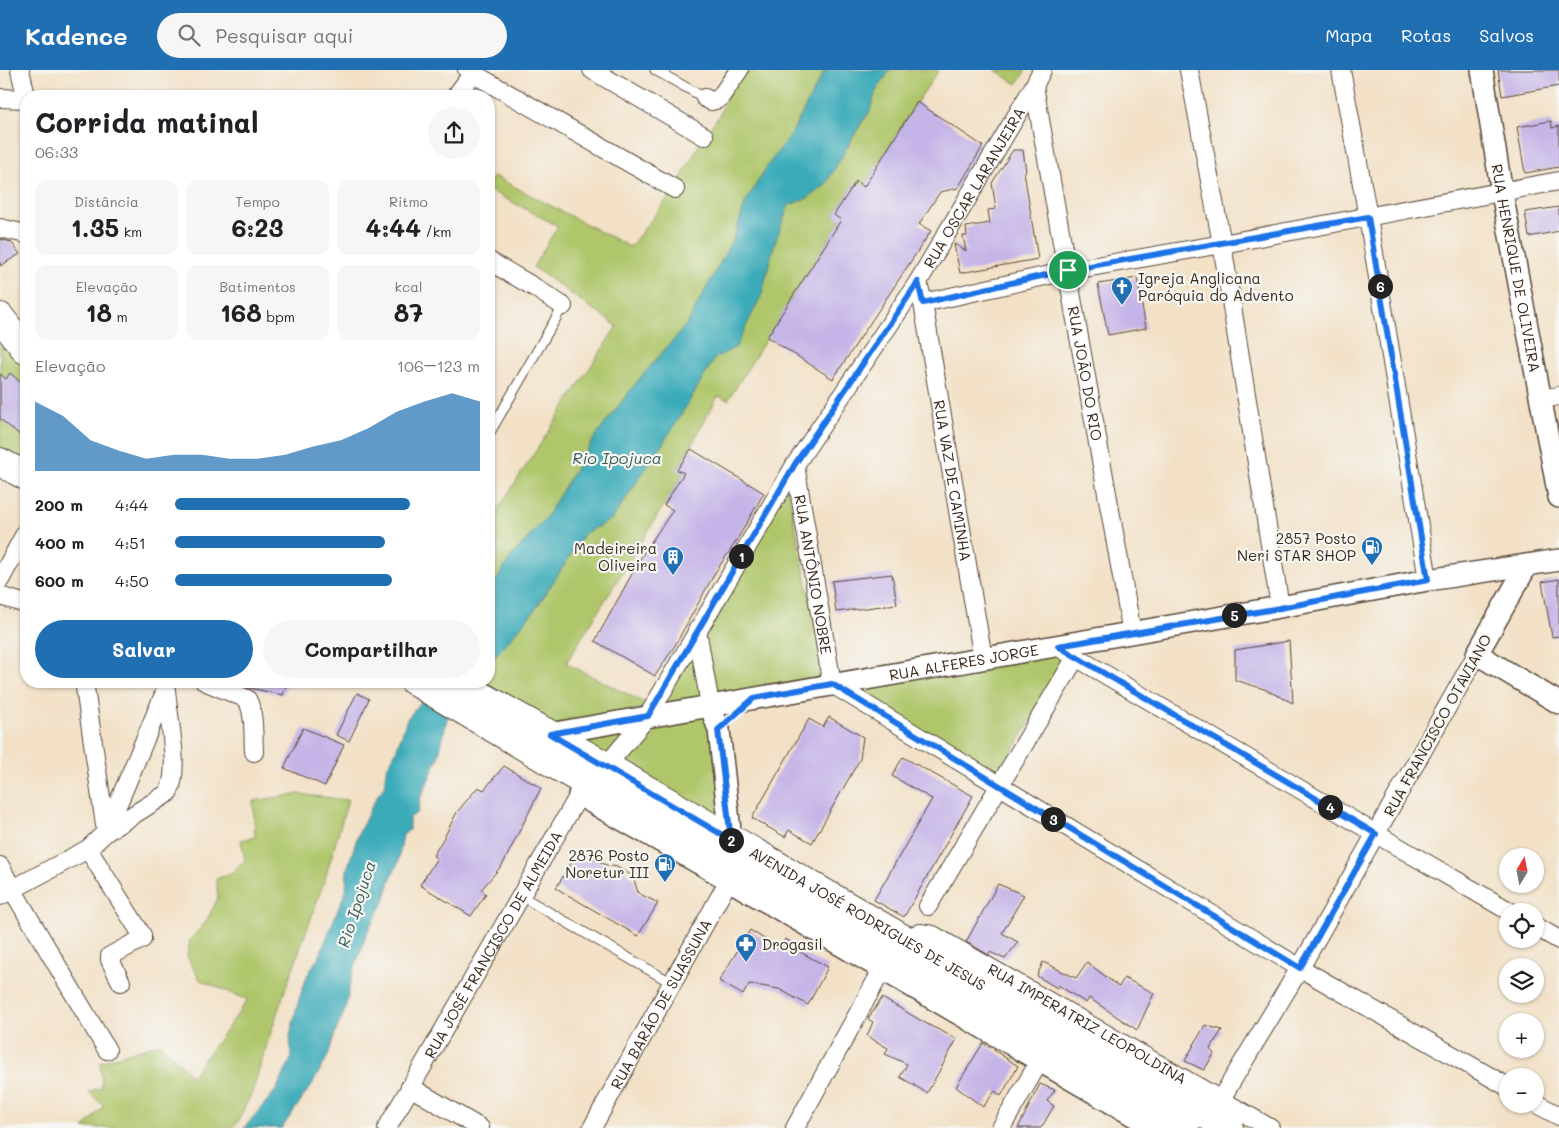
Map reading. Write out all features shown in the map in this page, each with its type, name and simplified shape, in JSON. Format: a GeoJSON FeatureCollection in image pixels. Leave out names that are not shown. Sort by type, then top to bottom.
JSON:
{"type":"FeatureCollection","features":[{"type":"Feature","properties":{"kind":"main road"},"geometry":{"type":"LineString","coordinates":[[0,317],[20,342]]}},
{"type":"Feature","properties":{"kind":"main road"},"geometry":{"type":"LineString","coordinates":[[0,462],[20,473]]}},
{"type":"Feature","properties":{"kind":"main road","name":"AVENIDA JOSÉ RODRIGUES DE JESUS"},"geometry":{"type":"LineString","coordinates":[[429,688],[511,726],[550,734],[590,781]]}},
{"type":"Feature","properties":{"kind":"main road","name":"AVENIDA JOSÉ RODRIGUES DE JESUS"},"geometry":{"type":"LineString","coordinates":[[464,688],[511,726],[590,781],[1185,1128]]}},
{"type":"Feature","properties":{"kind":"main road","name":"AVENIDA JOSÉ RODRIGUES DE JESUS"},"geometry":{"type":"LineString","coordinates":[[730,861],[902,939],[1220,1115]]}},
{"type":"Feature","properties":{"kind":"street"},"geometry":{"type":"LineString","coordinates":[[20,70],[24,90]]}},
{"type":"Feature","properties":{"kind":"street"},"geometry":{"type":"LineString","coordinates":[[592,70],[704,136]]}},
{"type":"Feature","properties":{"kind":"street"},"geometry":{"type":"LineString","coordinates":[[705,98],[711,101],[719,99],[739,70]]}},
{"type":"Feature","properties":{"kind":"street"},"geometry":{"type":"LineString","coordinates":[[1190,70],[1222,244],[1280,608]]}},
{"type":"Feature","properties":{"kind":"street"},"geometry":{"type":"LineString","coordinates":[[1341,70],[1368,217],[1428,580]]}},
{"type":"Feature","properties":{"kind":"street","name":"RUA HENRIQUE DE OLIVEIRA"},"geometry":{"type":"LineString","coordinates":[[1482,70],[1502,193],[1550,397],[1559,497]]}},
{"type":"Feature","properties":{"kind":"street"},"geometry":{"type":"LineString","coordinates":[[460,90],[472,71],[675,189]]}},
{"type":"Feature","properties":{"kind":"street","name":"RUA JOÃO DO RIO"},"geometry":{"type":"LineString","coordinates":[[1038,78],[1068,270],[1132,633]]}},
{"type":"Feature","properties":{"kind":"street","name":"RUA OSCAR LARANJEIRA"},"geometry":{"type":"LineString","coordinates":[[590,781],[648,716],[795,464],[918,282],[1038,78]]}},
{"type":"Feature","properties":{"kind":"street"},"geometry":{"type":"LineString","coordinates":[[0,98],[20,98]]}},
{"type":"Feature","properties":{"kind":"street"},"geometry":{"type":"LineString","coordinates":[[923,303],[1068,270],[1222,244],[1559,181]]}},
{"type":"Feature","properties":{"kind":"street"},"geometry":{"type":"LineString","coordinates":[[0,228],[20,233]]}},
{"type":"Feature","properties":{"kind":"street"},"geometry":{"type":"LineString","coordinates":[[495,264],[563,306]]}},
{"type":"Feature","properties":{"kind":"street","name":"RUA VAZ DE CAMINHA"},"geometry":{"type":"LineString","coordinates":[[918,282],[983,659]]}},
{"type":"Feature","properties":{"kind":"street","name":"RUA ANTÔNIO NOBRE"},"geometry":{"type":"LineString","coordinates":[[795,464],[832,684]]}},
{"type":"Feature","properties":{"kind":"street"},"geometry":{"type":"LineString","coordinates":[[0,580],[20,543]]}},
{"type":"Feature","properties":{"kind":"street","name":"RUA ALFERES JORGE"},"geometry":{"type":"LineString","coordinates":[[550,734],[1280,608],[1428,580],[1559,560]]}},
{"type":"Feature","properties":{"kind":"street","name":"RUA FRANCISCO OTAVIANO"},"geometry":{"type":"LineString","coordinates":[[1220,1115],[1300,968],[1527,565]]}},
{"type":"Feature","properties":{"kind":"street"},"geometry":{"type":"LineString","coordinates":[[0,596],[20,602]]}},
{"type":"Feature","properties":{"kind":"street"},"geometry":{"type":"LineString","coordinates":[[697,630],[710,705],[718,730],[730,861]]}},
{"type":"Feature","properties":{"kind":"street"},"geometry":{"type":"LineString","coordinates":[[1058,646],[1499,905]]}},
{"type":"Feature","properties":{"kind":"street"},"geometry":{"type":"LineString","coordinates":[[1477,654],[1559,703]]}},
{"type":"Feature","properties":{"kind":"street"},"geometry":{"type":"LineString","coordinates":[[928,906],[1076,657]]}},
{"type":"Feature","properties":{"kind":"street"},"geometry":{"type":"LineString","coordinates":[[832,684],[1300,968],[1499,1082]]}},
{"type":"Feature","properties":{"kind":"street"},"geometry":{"type":"LineString","coordinates":[[85,688],[106,832]]}},
{"type":"Feature","properties":{"kind":"street"},"geometry":{"type":"LineString","coordinates":[[106,832],[166,688]]}},
{"type":"Feature","properties":{"kind":"street"},"geometry":{"type":"LineString","coordinates":[[6,893],[88,849],[106,832],[168,793],[172,787],[174,772],[167,688]]}},
{"type":"Feature","properties":{"kind":"street"},"geometry":{"type":"LineString","coordinates":[[221,688],[247,699],[252,717],[254,752]]}},
{"type":"Feature","properties":{"kind":"street"},"geometry":{"type":"LineString","coordinates":[[718,730],[754,698]]}},
{"type":"Feature","properties":{"kind":"street","name":"RUA JOSÉ FRANCISCO DE ALMEIDA"},"geometry":{"type":"LineString","coordinates":[[387,1128],[590,781]]}},
{"type":"Feature","properties":{"kind":"street"},"geometry":{"type":"LineString","coordinates":[[88,849],[142,934],[142,939],[110,956],[110,960],[121,982]]}},
{"type":"Feature","properties":{"kind":"street","name":"AVENIDA JOSÉ RODRIGUES DE JESUS"},"geometry":{"type":"LineString","coordinates":[[730,861],[882,970],[1155,1128]]}},
{"type":"Feature","properties":{"kind":"street","name":"RUA BARÃO DE SUASSUNA"},"geometry":{"type":"LineString","coordinates":[[592,1128],[672,983],[730,861]]}},
{"type":"Feature","properties":{"kind":"street"},"geometry":{"type":"LineString","coordinates":[[0,866],[6,893],[107,1050]]}},
{"type":"Feature","properties":{"kind":"street"},"geometry":{"type":"LineString","coordinates":[[1544,931],[1559,940]]}},
{"type":"Feature","properties":{"kind":"street"},"geometry":{"type":"LineString","coordinates":[[796,1128],[882,970]]}},
{"type":"Feature","properties":{"kind":"street"},"geometry":{"type":"LineString","coordinates":[[1001,1128],[1039,1062]]}},
{"type":"Feature","properties":{"kind":"street"},"geometry":{"type":"LineString","coordinates":[[410,1088],[480,1128]]}},
{"type":"Feature","properties":{"kind":"street"},"geometry":{"type":"LineString","coordinates":[[1544,1107],[1559,1116]]}},
{"type":"Feature","properties":{"kind":"street"},"geometry":{"type":"LineString","coordinates":[[1220,1115],[1270,1128]]}},
{"type":"Feature","properties":{"kind":"lane"},"geometry":{"type":"LineString","coordinates":[[655,70],[705,98]]}},
{"type":"Feature","properties":{"kind":"lane"},"geometry":{"type":"LineString","coordinates":[[495,424],[563,306]]}},
{"type":"Feature","properties":{"kind":"lane"},"geometry":{"type":"LineString","coordinates":[[521,896],[672,983]]}},
{"type":"Feature","properties":{"kind":"green space"},"geometry":{"type":"Polygon","coordinates":[[[742,70],[825,70],[790,136],[768,165],[746,201],[734,237],[687,324],[635,384],[593,440],[545,519],[511,557],[495,582],[495,514],[617,326],[533,267],[558,226],[495,193],[495,177],[630,247],[675,189],[704,136],[719,116],[728,94],[742,70]]]}},
{"type":"Feature","properties":{"kind":"green space"},"geometry":{"type":"Polygon","coordinates":[[[890,70],[939,70],[864,187],[856,182],[834,215],[841,220],[728,400],[718,396],[678,469],[684,473],[566,663],[651,706],[549,732],[484,688],[495,688],[495,656],[534,611],[585,533],[612,519],[673,428],[715,358],[736,347],[789,205],[808,198],[825,185],[869,113],[876,91],[890,70]]]}},
{"type":"Feature","properties":{"kind":"green space"},"geometry":{"type":"Polygon","coordinates":[[[995,70],[1026,70],[1017,84],[995,70]]]}},
{"type":"Feature","properties":{"kind":"green space"},"geometry":{"type":"Polygon","coordinates":[[[0,328],[20,353],[20,458],[0,447],[0,328]]]}},
{"type":"Feature","properties":{"kind":"green space"},"geometry":{"type":"Polygon","coordinates":[[[786,481],[827,682],[712,702],[700,630],[786,481]]]}},
{"type":"Feature","properties":{"kind":"green space"},"geometry":{"type":"Polygon","coordinates":[[[697,634],[708,704],[651,714],[697,634]]]}},
{"type":"Feature","properties":{"kind":"green space"},"geometry":{"type":"Polygon","coordinates":[[[1054,652],[1068,659],[996,779],[856,692],[855,687],[1054,652]]]}},
{"type":"Feature","properties":{"kind":"green space"},"geometry":{"type":"Polygon","coordinates":[[[709,707],[729,836],[616,769],[649,718],[709,707]]]}},
{"type":"Feature","properties":{"kind":"green space"},"geometry":{"type":"Polygon","coordinates":[[[645,718],[605,764],[554,734],[645,718]]]}},
{"type":"Feature","properties":{"kind":"green space"},"geometry":{"type":"Polygon","coordinates":[[[298,794],[348,800],[325,879],[278,1010],[252,1092],[237,1123],[232,1128],[84,1128],[104,1106],[89,1092],[102,1087],[100,1062],[160,1043],[192,1076],[248,1000],[200,980],[187,957],[190,940],[206,922],[218,898],[216,879],[233,873],[245,860],[241,840],[255,837],[253,801],[298,794]]]}},
{"type":"Feature","properties":{"kind":"water","name":"Rio Ipojuca"},"geometry":{"type":"Polygon","coordinates":[[[825,70],[890,70],[876,91],[869,113],[825,185],[808,198],[789,205],[774,245],[762,294],[736,347],[715,358],[673,428],[612,519],[585,533],[534,611],[495,656],[495,582],[511,557],[545,519],[593,440],[635,384],[687,324],[734,237],[746,201],[768,165],[790,136],[825,70]]]}},
{"type":"Feature","properties":{"kind":"water","name":"Rio Ipojuca"},"geometry":{"type":"Polygon","coordinates":[[[428,688],[470,688],[447,719],[438,758],[421,797],[418,812],[409,818],[409,830],[403,835],[398,863],[390,880],[384,902],[367,933],[352,975],[345,1010],[328,1056],[313,1083],[282,1128],[244,1128],[276,1090],[291,1059],[290,1036],[299,999],[307,976],[320,954],[346,890],[347,869],[359,832],[377,796],[384,787],[386,770],[396,751],[407,719],[421,702],[428,688]]]}},
{"type":"Feature","properties":{"kind":"building"},"geometry":{"type":"Polygon","coordinates":[[[1498,70],[1559,70],[1559,86],[1502,96],[1498,70]]]}},
{"type":"Feature","properties":{"kind":"building"},"geometry":{"type":"Polygon","coordinates":[[[917,102],[983,146],[958,188],[940,192],[919,224],[931,231],[833,379],[767,337],[841,220],[834,215],[856,181],[864,187],[917,102]]]}},
{"type":"Feature","properties":{"kind":"building"},"geometry":{"type":"Polygon","coordinates":[[[1551,121],[1552,128],[1559,126],[1559,167],[1525,173],[1517,127],[1551,121]]]}},
{"type":"Feature","properties":{"kind":"building"},"geometry":{"type":"Polygon","coordinates":[[[1013,150],[1023,150],[1026,171],[1024,172],[1038,259],[960,273],[954,244],[966,251],[963,236],[967,236],[966,227],[990,223],[988,210],[996,209],[992,183],[1013,150]]]}},
{"type":"Feature","properties":{"kind":"building"},"geometry":{"type":"Polygon","coordinates":[[[1559,207],[1559,231],[1529,237],[1525,212],[1559,207]]]}},
{"type":"Feature","properties":{"kind":"building"},"geometry":{"type":"Polygon","coordinates":[[[0,239],[11,242],[20,254],[0,266],[0,239]]]}},
{"type":"Feature","properties":{"kind":"building","name":"Igreja Anglicana Paróquia do Advento"},"geometry":{"type":"Polygon","coordinates":[[[1137,278],[1146,328],[1108,335],[1098,284],[1137,278]]]}},
{"type":"Feature","properties":{"kind":"building"},"geometry":{"type":"Polygon","coordinates":[[[10,373],[20,382],[20,435],[0,419],[0,374],[6,379],[10,373]]]}},
{"type":"Feature","properties":{"kind":"building"},"geometry":{"type":"Polygon","coordinates":[[[691,449],[764,493],[655,676],[595,641],[643,554],[673,510],[664,505],[684,473],[677,470],[691,449]]]}},
{"type":"Feature","properties":{"kind":"building"},"geometry":{"type":"Polygon","coordinates":[[[892,574],[897,604],[836,612],[832,581],[892,574]]]}},
{"type":"Feature","properties":{"kind":"building"},"geometry":{"type":"Polygon","coordinates":[[[1559,579],[1559,636],[1552,637],[1542,582],[1559,579]]]}},
{"type":"Feature","properties":{"kind":"building"},"geometry":{"type":"Polygon","coordinates":[[[1289,641],[1293,703],[1264,689],[1235,680],[1235,650],[1289,641]]]}},
{"type":"Feature","properties":{"kind":"building"},"geometry":{"type":"Polygon","coordinates":[[[250,688],[286,688],[283,695],[250,688]]]}},
{"type":"Feature","properties":{"kind":"building"},"geometry":{"type":"Polygon","coordinates":[[[357,693],[369,699],[349,741],[336,735],[357,693]]]}},
{"type":"Feature","properties":{"kind":"building"},"geometry":{"type":"Polygon","coordinates":[[[829,717],[863,737],[860,759],[812,843],[789,830],[785,837],[752,818],[809,719],[823,727],[829,717]]]}},
{"type":"Feature","properties":{"kind":"building"},"geometry":{"type":"Polygon","coordinates":[[[303,728],[344,745],[325,786],[284,768],[303,728]]]}},
{"type":"Feature","properties":{"kind":"building"},"geometry":{"type":"Polygon","coordinates":[[[903,757],[973,796],[904,917],[874,900],[932,799],[892,776],[903,757]]]}},
{"type":"Feature","properties":{"kind":"building"},"geometry":{"type":"Polygon","coordinates":[[[504,766],[541,788],[503,864],[481,890],[486,894],[471,916],[420,885],[437,858],[433,856],[457,812],[478,787],[484,790],[504,766]]]}},
{"type":"Feature","properties":{"kind":"building"},"geometry":{"type":"Polygon","coordinates":[[[579,850],[606,865],[617,867],[633,876],[638,893],[658,903],[638,936],[556,888],[579,850]]]}},
{"type":"Feature","properties":{"kind":"building"},"geometry":{"type":"Polygon","coordinates":[[[998,884],[1024,895],[1002,933],[1018,942],[1005,959],[990,952],[989,955],[966,942],[998,884]]]}},
{"type":"Feature","properties":{"kind":"building"},"geometry":{"type":"Polygon","coordinates":[[[750,930],[780,949],[785,939],[802,948],[800,952],[828,967],[808,1005],[779,989],[749,984],[743,995],[719,981],[750,930]]]}},
{"type":"Feature","properties":{"kind":"building"},"geometry":{"type":"Polygon","coordinates":[[[1043,962],[1076,978],[1087,962],[1119,987],[1124,978],[1154,993],[1137,1030],[1089,998],[1086,1003],[1058,985],[1057,988],[1037,976],[1043,962]]]}},
{"type":"Feature","properties":{"kind":"building"},"geometry":{"type":"Polygon","coordinates":[[[882,998],[957,1039],[927,1093],[900,1077],[907,1064],[885,1054],[888,1048],[867,1036],[873,1022],[868,1019],[882,998]]]}},
{"type":"Feature","properties":{"kind":"building"},"geometry":{"type":"Polygon","coordinates":[[[1205,1025],[1222,1030],[1210,1049],[1214,1054],[1204,1070],[1185,1061],[1205,1025]]]}},
{"type":"Feature","properties":{"kind":"building"},"geometry":{"type":"Polygon","coordinates":[[[983,1043],[1018,1066],[1001,1096],[995,1091],[983,1107],[956,1087],[983,1043]]]}},
{"type":"Feature","properties":{"kind":"building"},"geometry":{"type":"Polygon","coordinates":[[[1040,1084],[1055,1090],[1047,1101],[1054,1106],[1041,1128],[1018,1128],[1040,1084]]]}},
{"type":"Feature","properties":{"kind":"place","name":"Igreja Anglicana Paróquia do Advento"},"geometry":{"type":"Point","coordinates":[1122,306]}},
{"type":"Feature","properties":{"kind":"place","name":"2857 Posto Neri STAR SHOP"},"geometry":{"type":"Point","coordinates":[1372,566]}},
{"type":"Feature","properties":{"kind":"place","name":"Madeireira Oliveira"},"geometry":{"type":"Point","coordinates":[673,576]}},
{"type":"Feature","properties":{"kind":"place","name":"2876 Posto Noretur III"},"geometry":{"type":"Point","coordinates":[665,883]}},
{"type":"Feature","properties":{"kind":"place","name":"Drogasil"},"geometry":{"type":"Point","coordinates":[746,963]}},
{"type":"Feature","properties":{"kind":"route"},"geometry":{"type":"LineString","coordinates":[[1368,217],[1428,580],[1280,608],[1058,646],[1376,834],[1300,968],[832,684],[754,698],[718,730],[731,840],[550,734],[648,716],[795,464],[918,282],[923,303],[1068,270],[1368,217]]}}]}
